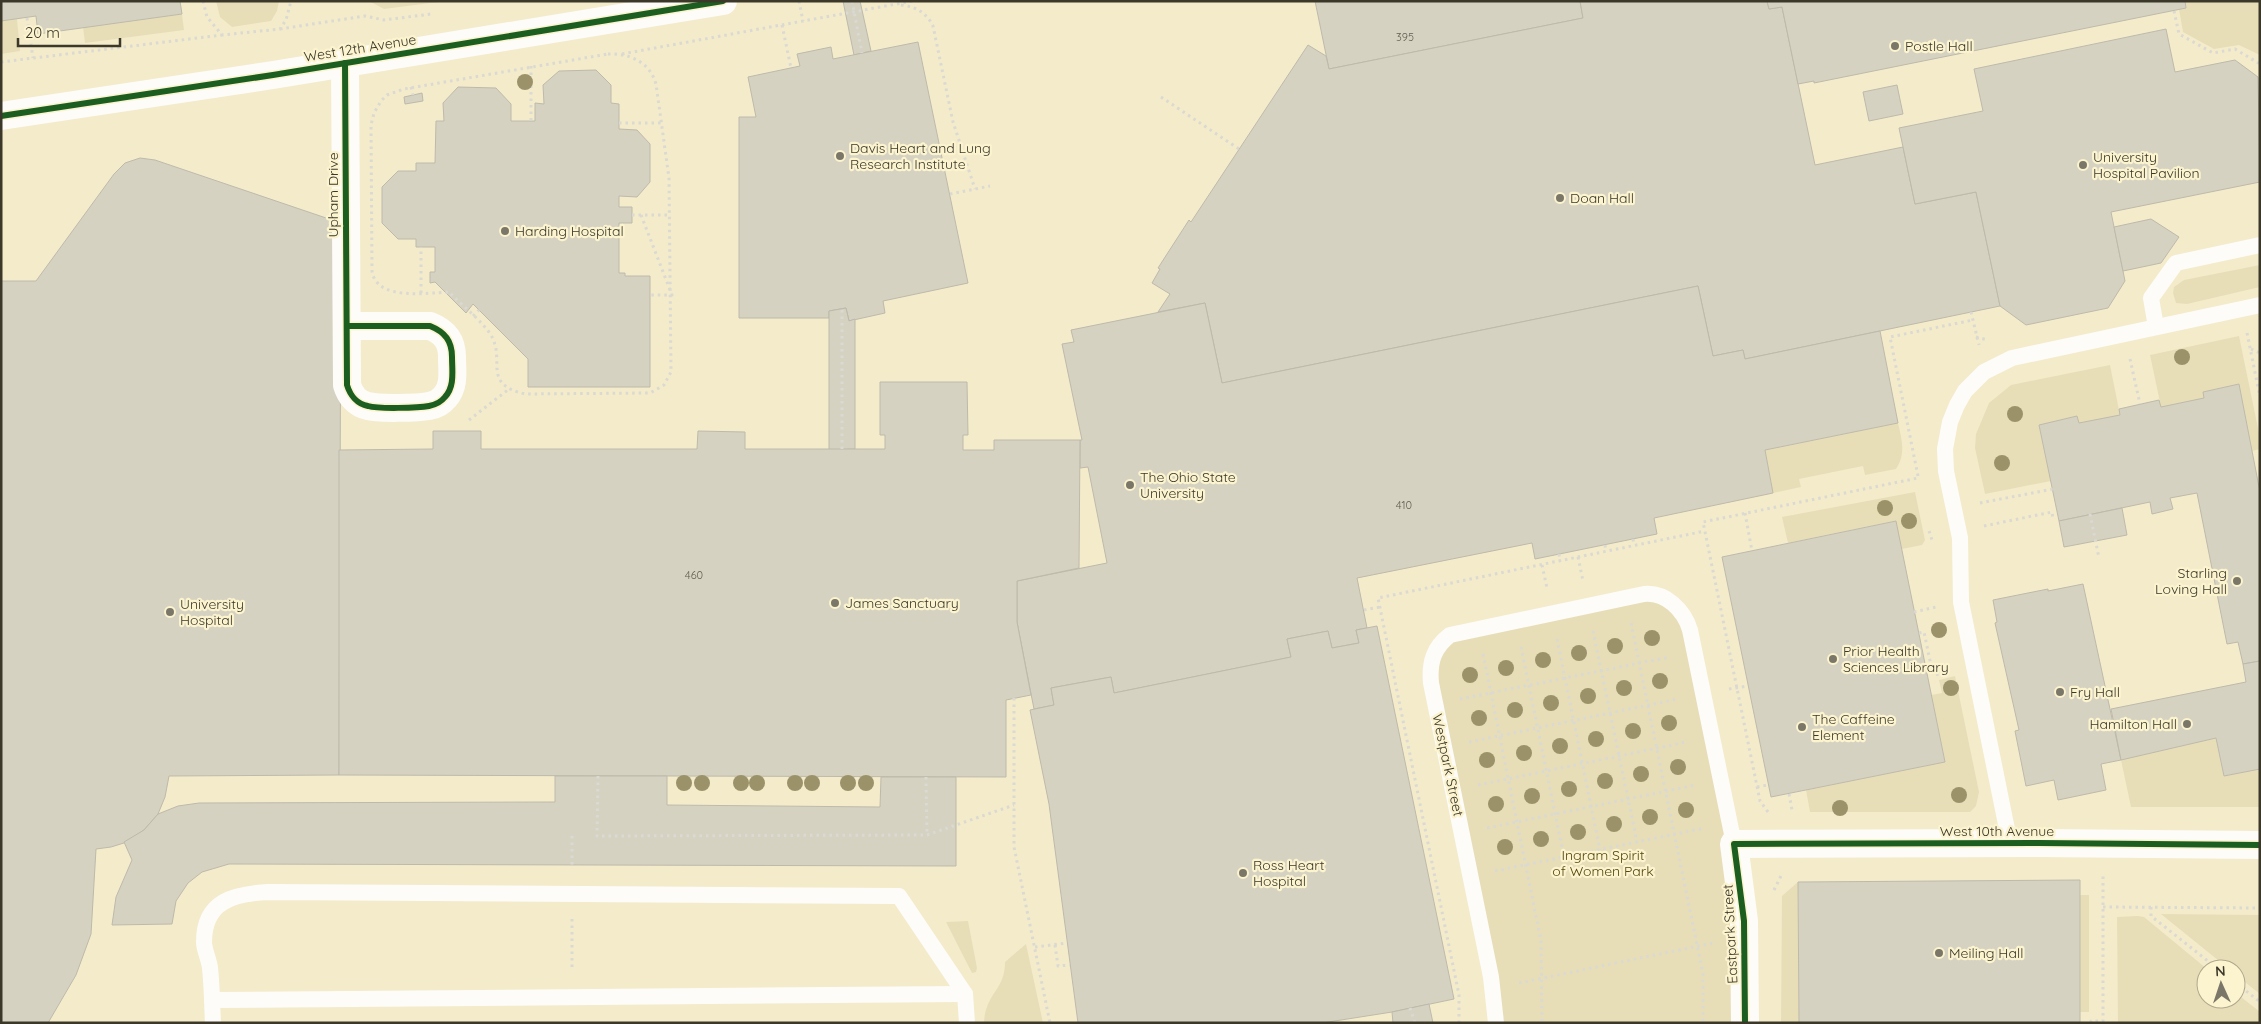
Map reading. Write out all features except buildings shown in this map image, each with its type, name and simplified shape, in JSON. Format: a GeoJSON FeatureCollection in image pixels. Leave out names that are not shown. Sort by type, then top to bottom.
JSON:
{"type":"FeatureCollection","features":[{"type":"Feature","properties":{"kind":"street","name":"West 12th Avenue"},"geometry":{"type":"LineString","coordinates":[[1,116],[345,63],[613,10],[723,1]]}},
{"type":"Feature","properties":{"kind":"street","name":"Upham Drive"},"geometry":{"type":"LineString","coordinates":[[345,63],[347,326]]}},
{"type":"Feature","properties":{"kind":"street","name":"West 10th Avenue"},"geometry":{"type":"LineString","coordinates":[[1732,834],[1778,844],[2260,846]]}},
{"type":"Feature","properties":{"kind":"street","name":"Eastpark Street"},"geometry":{"type":"LineString","coordinates":[[1732,834],[1740,877],[1744,937],[1745,1023]]}},
{"type":"Feature","properties":{"kind":"lane"},"geometry":{"type":"LineString","coordinates":[[2156,327],[2150,298],[2176,263],[2260,245]]}},
{"type":"Feature","properties":{"kind":"lane"},"geometry":{"type":"LineString","coordinates":[[2010,844],[1961,602],[1960,538],[1946,471],[1946,439],[1956,405],[1974,380],[1998,364],[2026,354],[2260,305]]}},
{"type":"Feature","properties":{"kind":"lane","name":"Eastpark Street"},"geometry":{"type":"LineString","coordinates":[[1570,608],[1652,594],[1668,600],[1680,610],[1688,622],[1732,834]]}},
{"type":"Feature","properties":{"kind":"lane","name":"Westpark Street"},"geometry":{"type":"LineString","coordinates":[[1496,1023],[1493,988],[1431,683],[1432,661],[1437,646],[1450,635],[1570,608]]}},
{"type":"Feature","properties":{"kind":"lane"},"geometry":{"type":"LineString","coordinates":[[213,1023],[210,967],[204,942],[207,923],[214,908],[226,899],[243,893],[899,896],[965,994],[967,1023]]}},
{"type":"Feature","properties":{"kind":"lane"},"geometry":{"type":"LineString","coordinates":[[212,1000],[965,994]]}},
{"type":"Feature","properties":{"kind":"path"},"geometry":{"type":"LineString","coordinates":[[203,1],[207,17],[222,35]]}},
{"type":"Feature","properties":{"kind":"path"},"geometry":{"type":"LineString","coordinates":[[280,29],[286,20],[291,1]]}},
{"type":"Feature","properties":{"kind":"path"},"geometry":{"type":"LineString","coordinates":[[799,1],[803,21]]}},
{"type":"Feature","properties":{"kind":"path"},"geometry":{"type":"LineString","coordinates":[[852,1],[862,53]]}},
{"type":"Feature","properties":{"kind":"path"},"geometry":{"type":"LineString","coordinates":[[622,54],[640,61],[650,69],[656,84],[663,123],[670,178],[671,372],[664,386],[650,393],[525,394],[509,389],[499,379],[496,372],[496,350],[492,337],[449,292],[421,293],[386,290],[375,281],[372,271],[372,119],[382,99],[394,92],[411,87],[531,66],[608,54],[622,54],[913,1]]}},
{"type":"Feature","properties":{"kind":"path"},"geometry":{"type":"LineString","coordinates":[[897,4],[925,14],[933,26],[953,122],[975,189]]}},
{"type":"Feature","properties":{"kind":"path"},"geometry":{"type":"LineString","coordinates":[[2174,11],[2179,34],[2213,53],[2235,49],[2260,64]]}},
{"type":"Feature","properties":{"kind":"path"},"geometry":{"type":"LineString","coordinates":[[1,62],[280,29],[365,16],[392,20]]}},
{"type":"Feature","properties":{"kind":"path"},"geometry":{"type":"LineString","coordinates":[[27,18],[33,58]]}},
{"type":"Feature","properties":{"kind":"path"},"geometry":{"type":"LineString","coordinates":[[782,25],[791,68]]}},
{"type":"Feature","properties":{"kind":"path"},"geometry":{"type":"LineString","coordinates":[[531,66],[531,121]]}},
{"type":"Feature","properties":{"kind":"path"},"geometry":{"type":"LineString","coordinates":[[411,87],[413,95]]}},
{"type":"Feature","properties":{"kind":"path"},"geometry":{"type":"LineString","coordinates":[[1161,97],[1240,149]]}},
{"type":"Feature","properties":{"kind":"path"},"geometry":{"type":"LineString","coordinates":[[620,122],[663,123]]}},
{"type":"Feature","properties":{"kind":"path"},"geometry":{"type":"LineString","coordinates":[[950,194],[990,186]]}},
{"type":"Feature","properties":{"kind":"path"},"geometry":{"type":"LineString","coordinates":[[632,215],[671,216]]}},
{"type":"Feature","properties":{"kind":"path"},"geometry":{"type":"LineString","coordinates":[[642,215],[672,295]]}},
{"type":"Feature","properties":{"kind":"path"},"geometry":{"type":"LineString","coordinates":[[421,247],[421,293]]}},
{"type":"Feature","properties":{"kind":"path"},"geometry":{"type":"LineString","coordinates":[[650,295],[672,295]]}},
{"type":"Feature","properties":{"kind":"path"},"geometry":{"type":"LineString","coordinates":[[842,308],[842,449]]}},
{"type":"Feature","properties":{"kind":"path"},"geometry":{"type":"LineString","coordinates":[[473,316],[479,310]]}},
{"type":"Feature","properties":{"kind":"path"},"geometry":{"type":"LineString","coordinates":[[1920,487],[1890,337],[1973,320]]}},
{"type":"Feature","properties":{"kind":"path"},"geometry":{"type":"LineString","coordinates":[[2246,328],[2260,396]]}},
{"type":"Feature","properties":{"kind":"path"},"geometry":{"type":"LineString","coordinates":[[2251,349],[2260,352]]}},
{"type":"Feature","properties":{"kind":"path"},"geometry":{"type":"LineString","coordinates":[[2130,360],[2140,404]]}},
{"type":"Feature","properties":{"kind":"path"},"geometry":{"type":"LineString","coordinates":[[1778,844],[1773,814],[1764,808],[1757,787],[1703,522],[1918,478]]}},
{"type":"Feature","properties":{"kind":"path"},"geometry":{"type":"LineString","coordinates":[[1976,504],[2053,488]]}},
{"type":"Feature","properties":{"kind":"path"},"geometry":{"type":"LineString","coordinates":[[1979,519],[1981,527],[2052,512],[2053,519]]}},
{"type":"Feature","properties":{"kind":"path"},"geometry":{"type":"LineString","coordinates":[[1744,513],[1752,551]]}},
{"type":"Feature","properties":{"kind":"path"},"geometry":{"type":"LineString","coordinates":[[2090,514],[2099,558]]}},
{"type":"Feature","properties":{"kind":"path"},"geometry":{"type":"LineString","coordinates":[[1928,524],[1932,543],[1960,538]]}},
{"type":"Feature","properties":{"kind":"path"},"geometry":{"type":"LineString","coordinates":[[1459,1023],[1459,995],[1378,598],[1705,531]]}},
{"type":"Feature","properties":{"kind":"path"},"geometry":{"type":"LineString","coordinates":[[1633,539],[1634,545]]}},
{"type":"Feature","properties":{"kind":"path"},"geometry":{"type":"LineString","coordinates":[[1605,545],[1606,552]]}},
{"type":"Feature","properties":{"kind":"path"},"geometry":{"type":"LineString","coordinates":[[1558,554],[1560,561]]}},
{"type":"Feature","properties":{"kind":"path"},"geometry":{"type":"LineString","coordinates":[[1578,557],[1637,842]]}},
{"type":"Feature","properties":{"kind":"path"},"geometry":{"type":"LineString","coordinates":[[1542,565],[1600,850]]}},
{"type":"Feature","properties":{"kind":"path"},"geometry":{"type":"LineString","coordinates":[[1625,598],[1703,974],[1703,1023]]}},
{"type":"Feature","properties":{"kind":"path"},"geometry":{"type":"LineString","coordinates":[[1364,610],[1380,607]]}},
{"type":"Feature","properties":{"kind":"path"},"geometry":{"type":"LineString","coordinates":[[1515,620],[1564,857]]}},
{"type":"Feature","properties":{"kind":"path"},"geometry":{"type":"LineString","coordinates":[[1477,628],[1541,941],[1542,1023]]}},
{"type":"Feature","properties":{"kind":"path"},"geometry":{"type":"LineString","coordinates":[[1378,630],[1384,629]]}},
{"type":"Feature","properties":{"kind":"path"},"geometry":{"type":"LineString","coordinates":[[1919,633],[1924,632],[1932,667]]}},
{"type":"Feature","properties":{"kind":"path"},"geometry":{"type":"LineString","coordinates":[[1490,693],[1639,663]]}},
{"type":"Feature","properties":{"kind":"path"},"geometry":{"type":"LineString","coordinates":[[1444,747],[1748,686]]}},
{"type":"Feature","properties":{"kind":"path"},"geometry":{"type":"LineString","coordinates":[[1014,698],[1014,847],[1050,1023]]}},
{"type":"Feature","properties":{"kind":"path"},"geometry":{"type":"LineString","coordinates":[[1418,797],[1712,737]]}},
{"type":"Feature","properties":{"kind":"path"},"geometry":{"type":"LineString","coordinates":[[598,776],[597,836],[927,835],[1014,805]]}},
{"type":"Feature","properties":{"kind":"path"},"geometry":{"type":"LineString","coordinates":[[926,777],[927,835]]}},
{"type":"Feature","properties":{"kind":"path"},"geometry":{"type":"LineString","coordinates":[[1462,833],[1721,780]]}},
{"type":"Feature","properties":{"kind":"path"},"geometry":{"type":"LineString","coordinates":[[1757,787],[1768,785]]}},
{"type":"Feature","properties":{"kind":"path"},"geometry":{"type":"LineString","coordinates":[[1470,876],[1674,834],[1732,834],[1773,814],[1792,810],[1789,794]]}},
{"type":"Feature","properties":{"kind":"path"},"geometry":{"type":"LineString","coordinates":[[572,836],[572,997]]}},
{"type":"Feature","properties":{"kind":"path"},"geometry":{"type":"LineString","coordinates":[[2092,1023],[2092,1021],[2103,1021],[2103,865]]}},
{"type":"Feature","properties":{"kind":"path"},"geometry":{"type":"LineString","coordinates":[[2103,907],[2260,908]]}},
{"type":"Feature","properties":{"kind":"path"},"geometry":{"type":"LineString","coordinates":[[2151,907],[2151,916],[2205,959]]}},
{"type":"Feature","properties":{"kind":"path"},"geometry":{"type":"LineString","coordinates":[[1459,995],[1744,937]]}},
{"type":"Feature","properties":{"kind":"path"},"geometry":{"type":"LineString","coordinates":[[1034,948],[1067,944]]}},
{"type":"Feature","properties":{"kind":"path"},"geometry":{"type":"LineString","coordinates":[[1055,945],[1058,966],[1070,964]]}},
{"type":"Feature","properties":{"kind":"path"},"geometry":{"type":"LineString","coordinates":[[2246,991],[2260,1002]]}},
{"type":"Feature","properties":{"kind":"path"},"geometry":{"type":"LineString","coordinates":[[1410,1008],[1415,1023]]}},
{"type":"Feature","properties":{"kind":"shaded area","name":"The Ohio State University"},"geometry":{"type":"Polygon","coordinates":[[[1,1],[2260,1],[2260,1023],[1,1023],[1,1]]]}},
{"type":"Feature","properties":{"kind":"green space"},"geometry":{"type":"Polygon","coordinates":[[[216,1],[279,1],[277,11],[271,21],[232,27],[220,17],[216,1]]]}},
{"type":"Feature","properties":{"kind":"green space"},"geometry":{"type":"Polygon","coordinates":[[[369,1],[446,1],[384,9],[369,1]]]}},
{"type":"Feature","properties":{"kind":"green space"},"geometry":{"type":"Polygon","coordinates":[[[2185,1],[2260,1],[2260,55],[2239,45],[2214,49],[2183,32],[2179,9],[2186,8],[2185,1]]]}},
{"type":"Feature","properties":{"kind":"green space"},"geometry":{"type":"Polygon","coordinates":[[[182,14],[184,30],[85,43],[83,27],[182,14]]]}},
{"type":"Feature","properties":{"kind":"green space"},"geometry":{"type":"Polygon","coordinates":[[[17,19],[20,51],[1,54],[1,21],[17,19]]]}},
{"type":"Feature","properties":{"kind":"green space"},"geometry":{"type":"Polygon","coordinates":[[[2260,265],[2260,287],[2187,304],[2176,303],[2173,293],[2174,287],[2184,280],[2260,265]]]}},
{"type":"Feature","properties":{"kind":"green space"},"geometry":{"type":"Polygon","coordinates":[[[2239,336],[2260,438],[2260,449],[2252,451],[2239,384],[2203,392],[2204,398],[2161,407],[2150,355],[2239,336]]]}},
{"type":"Feature","properties":{"kind":"green space"},"geometry":{"type":"Polygon","coordinates":[[[2110,365],[2120,415],[2079,423],[2077,416],[2039,425],[2051,481],[1985,494],[1975,448],[1976,434],[1989,403],[2011,385],[2110,365]]]}},
{"type":"Feature","properties":{"kind":"green space"},"geometry":{"type":"Polygon","coordinates":[[[1898,423],[1902,441],[1902,452],[1896,469],[1865,475],[1863,466],[1799,479],[1801,487],[1773,493],[1765,450],[1898,423]]]}},
{"type":"Feature","properties":{"kind":"green space"},"geometry":{"type":"Polygon","coordinates":[[[1915,492],[1925,540],[1922,545],[1902,549],[1895,521],[1788,543],[1782,517],[1915,492]]]}},
{"type":"Feature","properties":{"kind":"green space","name":"Ingram Spirit of Women Park"},"geometry":{"type":"Polygon","coordinates":[[[1644,594],[1680,609],[1730,823],[1745,1023],[1496,1023],[1431,683],[1443,640],[1644,594]]]}},
{"type":"Feature","properties":{"kind":"green space"},"geometry":{"type":"Polygon","coordinates":[[[1955,676],[1979,792],[1976,806],[1970,812],[1810,812],[1806,790],[1945,762],[1931,695],[1942,693],[1939,680],[1955,676]]]}},
{"type":"Feature","properties":{"kind":"green space"},"geometry":{"type":"Polygon","coordinates":[[[2216,738],[2224,776],[2260,769],[2260,807],[2131,807],[2121,760],[2216,738]]]}},
{"type":"Feature","properties":{"kind":"green space"},"geometry":{"type":"Polygon","coordinates":[[[1798,882],[1799,1023],[1781,1023],[1782,896],[1798,882]]]}},
{"type":"Feature","properties":{"kind":"green space"},"geometry":{"type":"Polygon","coordinates":[[[2080,895],[2089,895],[2089,1012],[2080,1012],[2080,895]]]}},
{"type":"Feature","properties":{"kind":"green space"},"geometry":{"type":"Polygon","coordinates":[[[2161,914],[2260,915],[2260,994],[2246,983],[2246,959],[2217,959],[2161,914]]]}},
{"type":"Feature","properties":{"kind":"green space"},"geometry":{"type":"Polygon","coordinates":[[[2117,917],[2144,917],[2196,960],[2196,1009],[2246,1009],[2246,1001],[2260,1012],[2260,1023],[2118,1023],[2117,917]]]}},
{"type":"Feature","properties":{"kind":"green space"},"geometry":{"type":"Polygon","coordinates":[[[968,921],[977,968],[976,972],[972,973],[946,922],[968,921]]]}},
{"type":"Feature","properties":{"kind":"green space"},"geometry":{"type":"Polygon","coordinates":[[[1026,944],[1043,1023],[984,1023],[988,1005],[1002,980],[1005,962],[1026,944]]]}},
{"type":"Feature","properties":{"kind":"cycle path"},"geometry":{"type":"LineString","coordinates":[[1,116],[273,75],[723,1]]}},
{"type":"Feature","properties":{"kind":"cycle path"},"geometry":{"type":"LineString","coordinates":[[345,63],[347,385],[352,396],[357,401],[368,406],[380,408],[431,406],[442,400],[448,393],[452,378],[452,351],[447,338],[440,331],[430,326],[347,326]]}},
{"type":"Feature","properties":{"kind":"cycle path"},"geometry":{"type":"LineString","coordinates":[[1745,1023],[1744,921],[1734,844],[2039,843],[2260,845]]}},
{"type":"Feature","properties":{"kind":"place","name":"Postle Hall"},"geometry":{"type":"Point","coordinates":[1895,46]}},
{"type":"Feature","properties":{"kind":"place","name":"Davis Heart and Lung Research Institute"},"geometry":{"type":"Point","coordinates":[840,156]}},
{"type":"Feature","properties":{"kind":"place","name":"University Hospital Pavilion"},"geometry":{"type":"Point","coordinates":[2083,165]}},
{"type":"Feature","properties":{"kind":"place","name":"Doan Hall"},"geometry":{"type":"Point","coordinates":[1560,198]}},
{"type":"Feature","properties":{"kind":"place","name":"Harding Hospital"},"geometry":{"type":"Point","coordinates":[505,231]}},
{"type":"Feature","properties":{"kind":"place","name":"The Ohio State University"},"geometry":{"type":"Point","coordinates":[1130,485]}},
{"type":"Feature","properties":{"kind":"place","name":"Starling Loving Hall"},"geometry":{"type":"Point","coordinates":[2237,581]}},
{"type":"Feature","properties":{"kind":"place","name":"James Sanctuary"},"geometry":{"type":"Point","coordinates":[835,603]}},
{"type":"Feature","properties":{"kind":"place","name":"University Hospital"},"geometry":{"type":"Point","coordinates":[170,612]}},
{"type":"Feature","properties":{"kind":"place","name":"Prior Health Sciences Library"},"geometry":{"type":"Point","coordinates":[1833,659]}},
{"type":"Feature","properties":{"kind":"place","name":"Fry Hall"},"geometry":{"type":"Point","coordinates":[2060,692]}},
{"type":"Feature","properties":{"kind":"place","name":"Hamilton Hall"},"geometry":{"type":"Point","coordinates":[2187,724]}},
{"type":"Feature","properties":{"kind":"place","name":"The Caffeine Element"},"geometry":{"type":"Point","coordinates":[1802,727]}},
{"type":"Feature","properties":{"kind":"place","name":"Ross Heart Hospital"},"geometry":{"type":"Point","coordinates":[1243,873]}},
{"type":"Feature","properties":{"kind":"place","name":"Meiling Hall"},"geometry":{"type":"Point","coordinates":[1939,953]}}]}
